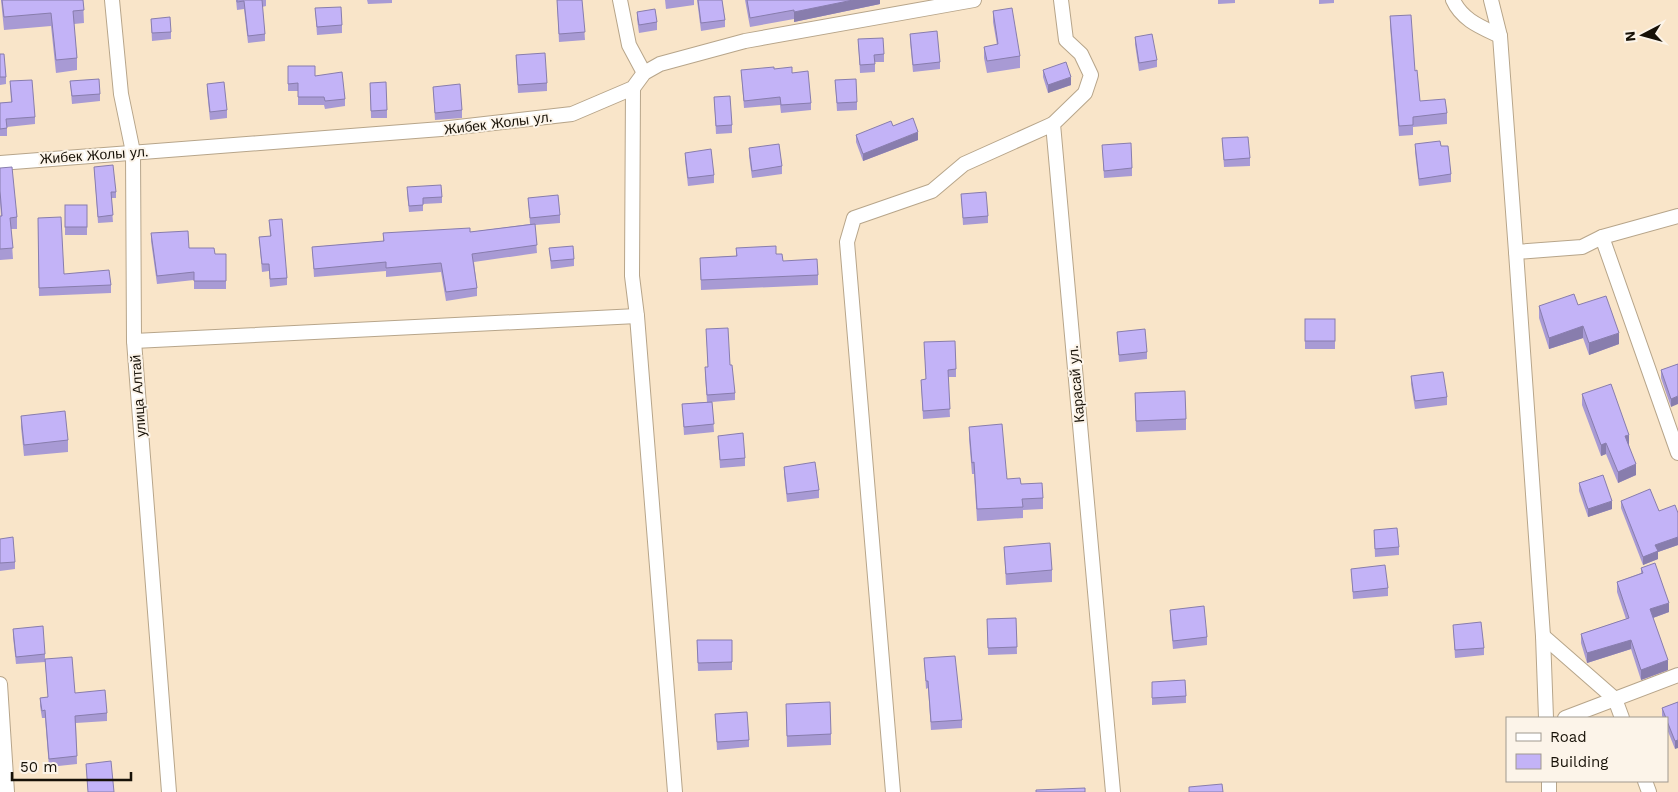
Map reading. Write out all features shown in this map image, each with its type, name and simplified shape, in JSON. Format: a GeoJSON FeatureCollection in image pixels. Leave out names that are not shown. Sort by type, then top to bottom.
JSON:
{"type":"FeatureCollection","features":[{"type":"Feature","properties":{"kind":"street","name":"улица Алтай"},"geometry":{"type":"LineString","coordinates":[[112,0],[121,94],[133,152],[134,341],[169,792]]}},
{"type":"Feature","properties":{"kind":"street"},"geometry":{"type":"LineString","coordinates":[[620,0],[629,46],[644,73]]}},
{"type":"Feature","properties":{"kind":"street"},"geometry":{"type":"LineString","coordinates":[[675,792],[637,316],[632,276],[633,88],[644,73],[660,64],[745,42],[974,0]]}},
{"type":"Feature","properties":{"kind":"street"},"geometry":{"type":"LineString","coordinates":[[892,792],[847,242],[854,218],[932,191],[964,164],[1053,124],[1085,93],[1091,75],[1081,54],[1066,40],[1061,0]]}},
{"type":"Feature","properties":{"kind":"street"},"geometry":{"type":"LineString","coordinates":[[1453,0],[1458,11],[1465,18],[1500,36]]}},
{"type":"Feature","properties":{"kind":"street"},"geometry":{"type":"LineString","coordinates":[[1491,0],[1500,36],[1543,636],[1546,717]]}},
{"type":"Feature","properties":{"kind":"street","name":"Жибек Жолы ул."},"geometry":{"type":"LineString","coordinates":[[0,163],[441,129],[572,114],[633,88]]}},
{"type":"Feature","properties":{"kind":"street","name":"Карасай ул."},"geometry":{"type":"LineString","coordinates":[[1053,124],[1113,792]]}},
{"type":"Feature","properties":{"kind":"street"},"geometry":{"type":"LineString","coordinates":[[1516,252],[1582,246],[1602,237],[1678,216]]}},
{"type":"Feature","properties":{"kind":"street"},"geometry":{"type":"LineString","coordinates":[[1602,237],[1678,453]]}},
{"type":"Feature","properties":{"kind":"street"},"geometry":{"type":"LineString","coordinates":[[134,341],[637,316]]}},
{"type":"Feature","properties":{"kind":"street"},"geometry":{"type":"LineString","coordinates":[[1543,636],[1615,699],[1622,717]]}},
{"type":"Feature","properties":{"kind":"street"},"geometry":{"type":"LineString","coordinates":[[1568,717],[1678,675]]}},
{"type":"Feature","properties":{"kind":"street"},"geometry":{"type":"LineString","coordinates":[[0,684],[7,792]]}},
{"type":"Feature","properties":{"kind":"building"},"geometry":{"type":"Polygon","coordinates":[[[2,0],[83,0],[84,10],[73,11],[77,58],[56,60],[51,13],[4,17],[2,0]]]}},
{"type":"Feature","properties":{"kind":"building"},"geometry":{"type":"Polygon","coordinates":[[[237,0],[262,0],[265,34],[248,36],[244,1],[237,2],[237,0]]]}},
{"type":"Feature","properties":{"kind":"building"},"geometry":{"type":"Polygon","coordinates":[[[557,0],[582,0],[585,32],[559,34],[557,0]]]}},
{"type":"Feature","properties":{"kind":"building"},"geometry":{"type":"Polygon","coordinates":[[[698,0],[722,0],[725,20],[701,23],[698,0]]]}},
{"type":"Feature","properties":{"kind":"building"},"geometry":{"type":"Polygon","coordinates":[[[747,0],[853,0],[794,12],[794,10],[750,18],[747,0]]]}},
{"type":"Feature","properties":{"kind":"building"},"geometry":{"type":"Polygon","coordinates":[[[341,7],[342,25],[317,27],[315,8],[341,7]]]}},
{"type":"Feature","properties":{"kind":"building"},"geometry":{"type":"Polygon","coordinates":[[[1012,8],[1020,56],[987,61],[984,47],[998,44],[993,11],[1012,8]]]}},
{"type":"Feature","properties":{"kind":"building"},"geometry":{"type":"Polygon","coordinates":[[[655,9],[657,22],[639,25],[637,12],[655,9]]]}},
{"type":"Feature","properties":{"kind":"building"},"geometry":{"type":"Polygon","coordinates":[[[1411,15],[1415,71],[1417,70],[1420,101],[1445,99],[1447,113],[1413,117],[1413,125],[1399,126],[1390,16],[1411,15]]]}},
{"type":"Feature","properties":{"kind":"building"},"geometry":{"type":"Polygon","coordinates":[[[170,17],[171,32],[152,33],[151,19],[170,17]]]}},
{"type":"Feature","properties":{"kind":"building"},"geometry":{"type":"Polygon","coordinates":[[[937,31],[940,62],[913,65],[910,34],[937,31]]]}},
{"type":"Feature","properties":{"kind":"building"},"geometry":{"type":"Polygon","coordinates":[[[1152,34],[1157,60],[1139,63],[1135,37],[1152,34]]]}},
{"type":"Feature","properties":{"kind":"building"},"geometry":{"type":"Polygon","coordinates":[[[883,38],[884,54],[874,55],[875,64],[860,65],[858,39],[883,38]]]}},
{"type":"Feature","properties":{"kind":"building"},"geometry":{"type":"Polygon","coordinates":[[[545,53],[547,83],[518,85],[516,55],[545,53]]]}},
{"type":"Feature","properties":{"kind":"building"},"geometry":{"type":"Polygon","coordinates":[[[0,54],[4,54],[6,77],[0,77],[0,54]]]}},
{"type":"Feature","properties":{"kind":"building"},"geometry":{"type":"Polygon","coordinates":[[[1066,62],[1071,77],[1048,85],[1043,70],[1066,62]]]}},
{"type":"Feature","properties":{"kind":"building"},"geometry":{"type":"Polygon","coordinates":[[[288,66],[315,66],[315,76],[342,72],[345,99],[325,101],[324,97],[298,97],[298,83],[288,84],[288,66]]]}},
{"type":"Feature","properties":{"kind":"building"},"geometry":{"type":"Polygon","coordinates":[[[774,67],[774,69],[792,67],[792,73],[808,71],[811,103],[781,105],[780,97],[744,101],[741,70],[774,67]]]}},
{"type":"Feature","properties":{"kind":"building"},"geometry":{"type":"Polygon","coordinates":[[[99,79],[100,94],[72,96],[70,81],[99,79]]]}},
{"type":"Feature","properties":{"kind":"building"},"geometry":{"type":"Polygon","coordinates":[[[856,79],[857,102],[837,103],[835,80],[856,79]]]}},
{"type":"Feature","properties":{"kind":"building"},"geometry":{"type":"Polygon","coordinates":[[[32,80],[35,117],[6,119],[7,128],[0,129],[0,103],[12,102],[10,81],[32,80]]]}},
{"type":"Feature","properties":{"kind":"building"},"geometry":{"type":"Polygon","coordinates":[[[224,82],[227,110],[210,112],[207,84],[224,82]]]}},
{"type":"Feature","properties":{"kind":"building"},"geometry":{"type":"Polygon","coordinates":[[[386,82],[387,110],[371,111],[370,83],[386,82]]]}},
{"type":"Feature","properties":{"kind":"building"},"geometry":{"type":"Polygon","coordinates":[[[460,84],[462,110],[435,113],[433,87],[460,84]]]}},
{"type":"Feature","properties":{"kind":"building"},"geometry":{"type":"Polygon","coordinates":[[[730,96],[732,125],[716,126],[714,97],[730,96]]]}},
{"type":"Feature","properties":{"kind":"building"},"geometry":{"type":"Polygon","coordinates":[[[913,118],[918,132],[863,154],[856,135],[891,121],[893,126],[913,118]]]}},
{"type":"Feature","properties":{"kind":"building"},"geometry":{"type":"Polygon","coordinates":[[[1248,137],[1250,158],[1224,160],[1222,138],[1248,137]]]}},
{"type":"Feature","properties":{"kind":"building"},"geometry":{"type":"Polygon","coordinates":[[[1440,141],[1441,146],[1448,146],[1451,174],[1419,179],[1415,144],[1440,141]]]}},
{"type":"Feature","properties":{"kind":"building"},"geometry":{"type":"Polygon","coordinates":[[[1131,143],[1132,168],[1104,171],[1102,145],[1131,143]]]}},
{"type":"Feature","properties":{"kind":"building"},"geometry":{"type":"Polygon","coordinates":[[[779,144],[782,166],[752,171],[749,148],[779,144]]]}},
{"type":"Feature","properties":{"kind":"building"},"geometry":{"type":"Polygon","coordinates":[[[711,149],[714,175],[688,178],[685,153],[711,149]]]}},
{"type":"Feature","properties":{"kind":"building"},"geometry":{"type":"Polygon","coordinates":[[[113,165],[116,192],[111,192],[113,215],[98,217],[94,167],[113,165]]]}},
{"type":"Feature","properties":{"kind":"building"},"geometry":{"type":"Polygon","coordinates":[[[12,167],[17,217],[10,218],[13,248],[0,249],[0,216],[2,216],[0,168],[12,167]]]}},
{"type":"Feature","properties":{"kind":"building"},"geometry":{"type":"Polygon","coordinates":[[[441,185],[442,197],[423,198],[423,205],[409,206],[407,187],[441,185]]]}},
{"type":"Feature","properties":{"kind":"building"},"geometry":{"type":"Polygon","coordinates":[[[986,192],[988,216],[963,218],[961,194],[986,192]]]}},
{"type":"Feature","properties":{"kind":"building"},"geometry":{"type":"Polygon","coordinates":[[[558,195],[560,215],[530,218],[528,198],[558,195]]]}},
{"type":"Feature","properties":{"kind":"building"},"geometry":{"type":"Polygon","coordinates":[[[65,205],[87,205],[87,227],[65,227],[65,205]]]}},
{"type":"Feature","properties":{"kind":"building"},"geometry":{"type":"Polygon","coordinates":[[[61,217],[64,274],[109,270],[111,285],[39,288],[38,218],[61,217]]]}},
{"type":"Feature","properties":{"kind":"building"},"geometry":{"type":"Polygon","coordinates":[[[282,219],[287,278],[270,279],[269,264],[262,264],[259,237],[271,236],[269,220],[282,219]]]}},
{"type":"Feature","properties":{"kind":"building"},"geometry":{"type":"Polygon","coordinates":[[[535,224],[537,245],[472,254],[477,288],[446,292],[441,263],[386,268],[386,262],[314,269],[312,247],[384,241],[383,233],[470,228],[470,232],[535,224]]]}},
{"type":"Feature","properties":{"kind":"building"},"geometry":{"type":"Polygon","coordinates":[[[188,231],[189,248],[214,248],[215,254],[226,254],[226,281],[194,281],[194,272],[157,276],[151,233],[188,231]]]}},
{"type":"Feature","properties":{"kind":"building"},"geometry":{"type":"Polygon","coordinates":[[[573,246],[574,259],[551,261],[549,248],[573,246]]]}},
{"type":"Feature","properties":{"kind":"building"},"geometry":{"type":"Polygon","coordinates":[[[776,246],[776,254],[782,254],[783,261],[817,259],[818,275],[701,280],[700,258],[737,256],[736,248],[776,246]]]}},
{"type":"Feature","properties":{"kind":"building"},"geometry":{"type":"Polygon","coordinates":[[[1574,294],[1578,305],[1606,296],[1619,333],[1589,343],[1583,326],[1549,338],[1539,306],[1574,294]]]}},
{"type":"Feature","properties":{"kind":"building"},"geometry":{"type":"Polygon","coordinates":[[[1305,319],[1335,319],[1335,341],[1305,341],[1305,319]]]}},
{"type":"Feature","properties":{"kind":"building"},"geometry":{"type":"Polygon","coordinates":[[[728,328],[730,365],[732,365],[735,393],[707,395],[705,367],[708,367],[706,329],[728,328]]]}},
{"type":"Feature","properties":{"kind":"building"},"geometry":{"type":"Polygon","coordinates":[[[1145,329],[1147,352],[1119,355],[1117,332],[1145,329]]]}},
{"type":"Feature","properties":{"kind":"building"},"geometry":{"type":"Polygon","coordinates":[[[955,341],[956,369],[948,370],[950,409],[923,411],[921,380],[926,379],[924,342],[955,341]]]}},
{"type":"Feature","properties":{"kind":"building"},"geometry":{"type":"Polygon","coordinates":[[[1678,364],[1678,396],[1671,399],[1661,370],[1678,364]]]}},
{"type":"Feature","properties":{"kind":"building"},"geometry":{"type":"Polygon","coordinates":[[[1443,372],[1447,397],[1415,401],[1411,376],[1443,372]]]}},
{"type":"Feature","properties":{"kind":"building"},"geometry":{"type":"Polygon","coordinates":[[[1611,384],[1629,435],[1625,436],[1636,464],[1618,472],[1606,443],[1601,445],[1582,394],[1611,384]]]}},
{"type":"Feature","properties":{"kind":"building"},"geometry":{"type":"Polygon","coordinates":[[[1185,391],[1186,419],[1136,421],[1135,393],[1185,391]]]}},
{"type":"Feature","properties":{"kind":"building"},"geometry":{"type":"Polygon","coordinates":[[[712,402],[714,424],[684,427],[682,404],[712,402]]]}},
{"type":"Feature","properties":{"kind":"building"},"geometry":{"type":"Polygon","coordinates":[[[65,411],[68,440],[24,445],[21,416],[65,411]]]}},
{"type":"Feature","properties":{"kind":"building"},"geometry":{"type":"Polygon","coordinates":[[[1002,424],[1007,479],[1020,478],[1021,484],[1042,483],[1043,498],[1022,499],[1023,507],[977,509],[974,462],[972,463],[969,427],[1002,424]]]}},
{"type":"Feature","properties":{"kind":"building"},"geometry":{"type":"Polygon","coordinates":[[[743,433],[745,458],[720,460],[718,436],[743,433]]]}},
{"type":"Feature","properties":{"kind":"building"},"geometry":{"type":"Polygon","coordinates":[[[815,462],[819,490],[787,494],[784,467],[815,462]]]}},
{"type":"Feature","properties":{"kind":"building"},"geometry":{"type":"Polygon","coordinates":[[[1603,475],[1612,501],[1588,509],[1579,483],[1603,475]]]}},
{"type":"Feature","properties":{"kind":"building"},"geometry":{"type":"Polygon","coordinates":[[[1650,489],[1659,511],[1675,505],[1678,513],[1678,537],[1655,545],[1658,551],[1643,557],[1621,501],[1650,489]]]}},
{"type":"Feature","properties":{"kind":"building"},"geometry":{"type":"Polygon","coordinates":[[[1397,528],[1399,547],[1375,549],[1374,530],[1397,528]]]}},
{"type":"Feature","properties":{"kind":"building"},"geometry":{"type":"Polygon","coordinates":[[[13,537],[15,562],[0,563],[0,539],[13,537]]]}},
{"type":"Feature","properties":{"kind":"building"},"geometry":{"type":"Polygon","coordinates":[[[1050,543],[1052,570],[1006,574],[1004,547],[1050,543]]]}},
{"type":"Feature","properties":{"kind":"building"},"geometry":{"type":"Polygon","coordinates":[[[1655,563],[1669,603],[1650,609],[1668,660],[1641,670],[1631,640],[1587,653],[1581,634],[1629,618],[1617,582],[1643,573],[1641,568],[1655,563]]]}},
{"type":"Feature","properties":{"kind":"building"},"geometry":{"type":"Polygon","coordinates":[[[1385,565],[1388,588],[1353,592],[1351,569],[1385,565]]]}},
{"type":"Feature","properties":{"kind":"building"},"geometry":{"type":"Polygon","coordinates":[[[1204,606],[1207,637],[1173,641],[1170,610],[1204,606]]]}},
{"type":"Feature","properties":{"kind":"building"},"geometry":{"type":"Polygon","coordinates":[[[1016,618],[1017,647],[988,648],[987,619],[1016,618]]]}},
{"type":"Feature","properties":{"kind":"building"},"geometry":{"type":"Polygon","coordinates":[[[1481,622],[1484,648],[1455,650],[1453,625],[1481,622]]]}},
{"type":"Feature","properties":{"kind":"building"},"geometry":{"type":"Polygon","coordinates":[[[43,626],[45,654],[16,657],[13,629],[43,626]]]}},
{"type":"Feature","properties":{"kind":"building"},"geometry":{"type":"Polygon","coordinates":[[[697,640],[732,640],[732,662],[698,663],[697,640]]]}},
{"type":"Feature","properties":{"kind":"building"},"geometry":{"type":"Polygon","coordinates":[[[955,656],[962,720],[931,722],[924,658],[955,656]]]}},
{"type":"Feature","properties":{"kind":"building"},"geometry":{"type":"Polygon","coordinates":[[[72,657],[75,693],[105,690],[107,713],[75,716],[77,756],[49,759],[45,710],[42,711],[40,698],[48,697],[45,659],[72,657]]]}},
{"type":"Feature","properties":{"kind":"building"},"geometry":{"type":"Polygon","coordinates":[[[1185,680],[1186,696],[1152,698],[1152,682],[1185,680]]]}},
{"type":"Feature","properties":{"kind":"building"},"geometry":{"type":"Polygon","coordinates":[[[830,702],[831,734],[787,736],[786,704],[830,702]]]}},
{"type":"Feature","properties":{"kind":"building"},"geometry":{"type":"Polygon","coordinates":[[[1678,702],[1678,740],[1675,741],[1668,724],[1668,717],[1666,717],[1662,708],[1678,702]]]}},
{"type":"Feature","properties":{"kind":"building"},"geometry":{"type":"Polygon","coordinates":[[[747,712],[749,740],[717,742],[715,714],[747,712]]]}},
{"type":"Feature","properties":{"kind":"building"},"geometry":{"type":"Polygon","coordinates":[[[111,761],[114,792],[88,792],[86,764],[111,761]]]}},
{"type":"Feature","properties":{"kind":"building"},"geometry":{"type":"Polygon","coordinates":[[[1222,784],[1223,792],[1189,792],[1189,787],[1222,784]]]}},
{"type":"Feature","properties":{"kind":"building"},"geometry":{"type":"Polygon","coordinates":[[[1085,788],[1085,792],[1036,792],[1036,790],[1085,788]]]}}]}
